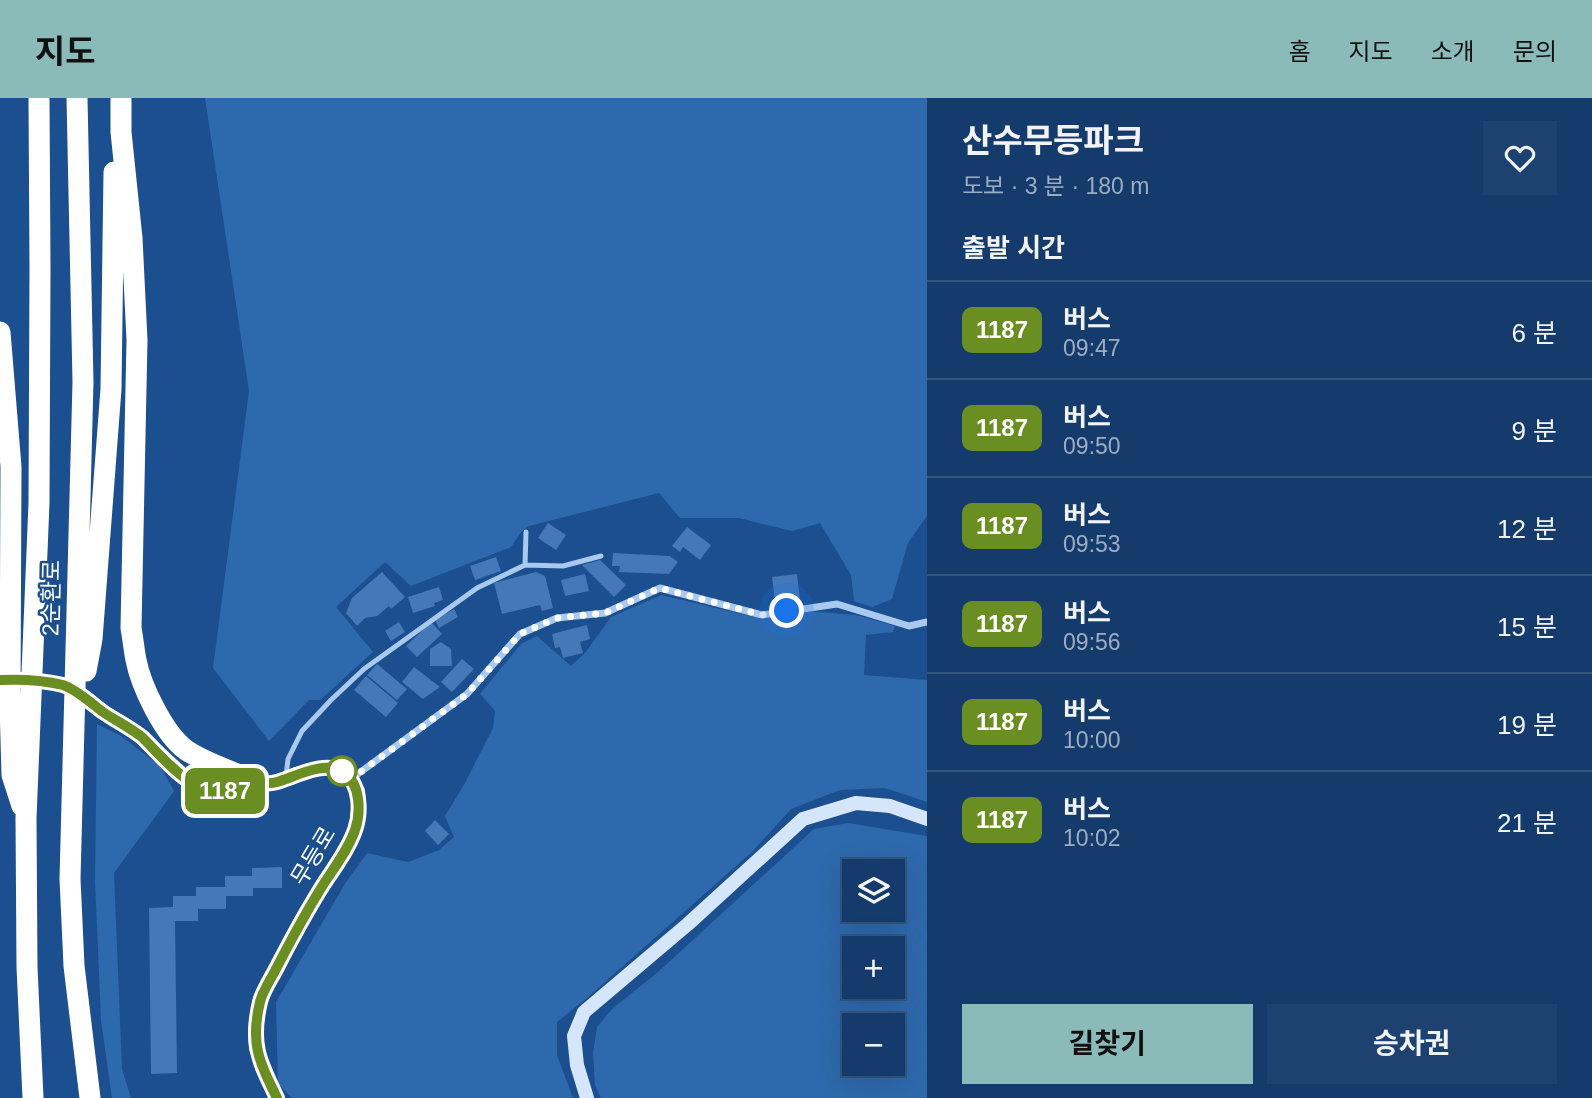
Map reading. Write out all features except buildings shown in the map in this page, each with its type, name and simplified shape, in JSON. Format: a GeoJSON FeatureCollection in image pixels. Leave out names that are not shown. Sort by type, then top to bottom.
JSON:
{"type":"FeatureCollection","features":[{"type":"Feature","properties":{"kind":"highway","name":"2순환로"},"geometry":{"type":"LineString","coordinates":[[33,1098],[27,967],[26,818],[39,503],[38,98]]}},
{"type":"Feature","properties":{"kind":"highway","name":"2순환로"},"geometry":{"type":"LineString","coordinates":[[77,98],[83,382],[70,879],[74,966],[90,1098]]}},
{"type":"Feature","properties":{"kind":"highway"},"geometry":{"type":"LineString","coordinates":[[121,98],[121,132],[132,238],[136,329],[131,628],[136,662],[155,711],[184,749],[209,763],[260,784]]}},
{"type":"Feature","properties":{"kind":"highway"},"geometry":{"type":"LineString","coordinates":[[74,734],[92,639],[111,389],[114,158],[121,132]]}},
{"type":"Feature","properties":{"kind":"highway"},"geometry":{"type":"LineString","coordinates":[[0,332],[11,467],[12,775],[26,818]]}},
{"type":"Feature","properties":{"kind":"main road"},"geometry":{"type":"LineString","coordinates":[[102,711],[136,732],[193,784],[208,790],[231,791],[326,768],[342,771],[351,779]]}},
{"type":"Feature","properties":{"kind":"main road","name":"무등로"},"geometry":{"type":"LineString","coordinates":[[277,1098],[256,1048],[260,999],[299,925],[356,828],[358,791],[351,779]]}},
{"type":"Feature","properties":{"kind":"main road"},"geometry":{"type":"LineString","coordinates":[[587,1098],[577,1065],[573,1036],[584,1012],[688,925],[803,819],[856,803],[890,806],[927,819]]}},
{"type":"Feature","properties":{"kind":"street"},"geometry":{"type":"LineString","coordinates":[[351,779],[467,694],[520,634],[557,618],[605,613],[660,588],[762,615],[837,604],[909,626],[927,622]]}},
{"type":"Feature","properties":{"kind":"lane"},"geometry":{"type":"LineString","coordinates":[[525,565],[526,532]]}},
{"type":"Feature","properties":{"kind":"lane"},"geometry":{"type":"LineString","coordinates":[[286,778],[288,758],[302,730],[364,668],[477,588],[525,565],[563,566],[601,556]]}},
{"type":"Feature","properties":{"kind":"shaded area"},"geometry":{"type":"Polygon","coordinates":[[[205,98],[927,98],[927,516],[908,543],[892,599],[872,607],[854,601],[851,575],[820,523],[792,531],[739,518],[680,518],[659,493],[529,526],[511,547],[411,586],[385,562],[336,607],[373,652],[320,700],[309,700],[269,741],[213,668],[249,391],[205,98]]]}},
{"type":"Feature","properties":{"kind":"shaded area"},"geometry":{"type":"Polygon","coordinates":[[[661,595],[763,619],[807,611],[856,615],[895,626],[893,632],[866,635],[864,675],[927,680],[927,802],[885,788],[840,790],[791,809],[752,852],[557,1022],[557,1055],[573,1098],[292,1098],[278,1084],[276,1002],[346,882],[367,853],[408,862],[439,850],[454,837],[445,816],[493,728],[495,711],[480,694],[521,644],[537,636],[571,666],[585,653],[611,617],[661,595]]]}},
{"type":"Feature","properties":{"kind":"shaded area"},"geometry":{"type":"Polygon","coordinates":[[[97,724],[121,736],[160,766],[174,791],[114,873],[122,1069],[131,1098],[112,1098],[101,1020],[95,881],[97,724]]]}},
{"type":"Feature","properties":{"kind":"shaded area"},"geometry":{"type":"Polygon","coordinates":[[[848,823],[927,836],[927,1098],[601,1098],[595,1085],[593,1053],[597,1027],[612,1009],[658,972],[814,829],[848,823]]]}},
{"type":"Feature","properties":{"kind":"tunnel"},"geometry":{"type":"LineString","coordinates":[[24,680],[67,686],[102,711]]}},
{"type":"Feature","properties":{"kind":"bus line","name":"1187"},"geometry":{"type":"LineString","coordinates":[[0,680],[66,686],[136,732],[193,784],[208,790],[231,791],[326,768],[342,771],[351,779],[358,791],[356,828],[299,925],[260,999],[256,1048],[277,1098]]}},
{"type":"Feature","properties":{"kind":"route"},"geometry":{"type":"LineString","coordinates":[[342,771],[351,779],[467,694],[520,634],[557,618],[605,613],[660,588],[762,615],[787,611]]}}]}
